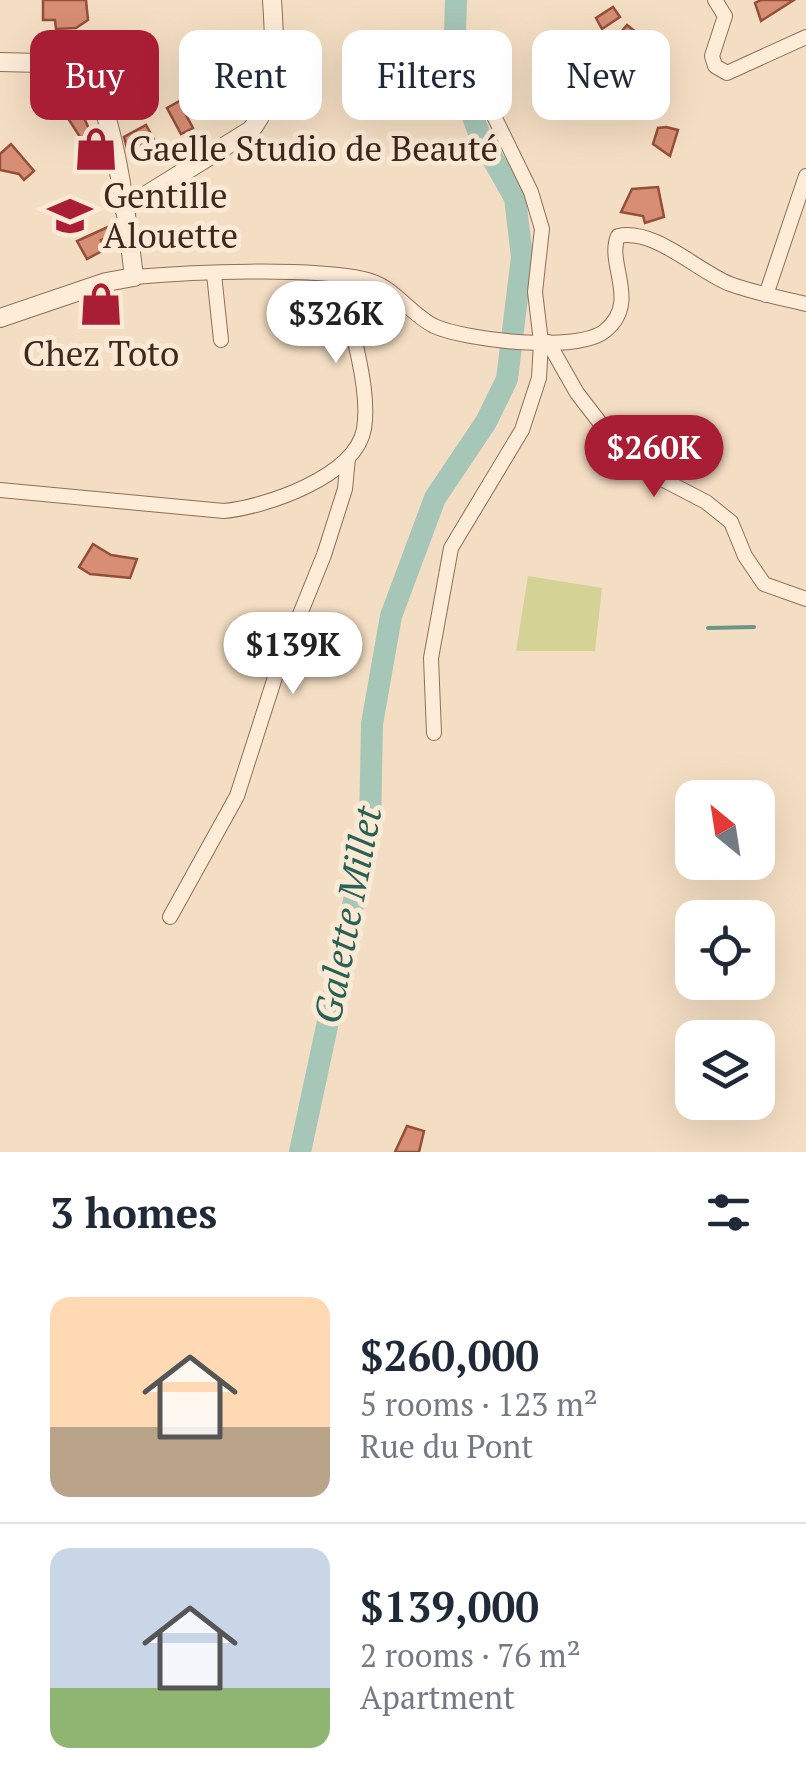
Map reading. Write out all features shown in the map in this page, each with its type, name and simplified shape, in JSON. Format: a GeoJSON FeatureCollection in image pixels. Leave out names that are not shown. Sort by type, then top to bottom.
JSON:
{"type":"FeatureCollection","features":[{"type":"Feature","properties":{"kind":"street"},"geometry":{"type":"LineString","coordinates":[[272,0],[272,30]]}},
{"type":"Feature","properties":{"kind":"street"},"geometry":{"type":"LineString","coordinates":[[714,0],[726,16],[712,56],[715,66],[727,73],[806,37]]}},
{"type":"Feature","properties":{"kind":"street"},"geometry":{"type":"LineString","coordinates":[[0,62],[81,64],[93,76],[101,96],[134,277]]}},
{"type":"Feature","properties":{"kind":"street"},"geometry":{"type":"LineString","coordinates":[[124,209],[251,130],[259,120]]}},
{"type":"Feature","properties":{"kind":"street"},"geometry":{"type":"LineString","coordinates":[[434,733],[431,658],[451,548],[522,430],[539,378],[535,292],[542,229],[531,192],[496,120]]}},
{"type":"Feature","properties":{"kind":"street"},"geometry":{"type":"LineString","coordinates":[[766,295],[805,184]]}},
{"type":"Feature","properties":{"kind":"street"},"geometry":{"type":"LineString","coordinates":[[0,318],[106,282],[134,277],[214,274],[338,278],[380,284],[434,326],[482,337],[585,341],[607,330],[622,295],[614,245],[618,236],[628,234],[646,239],[729,284],[806,304]]}},
{"type":"Feature","properties":{"kind":"street"},"geometry":{"type":"LineString","coordinates":[[214,274],[221,340]]}},
{"type":"Feature","properties":{"kind":"street"},"geometry":{"type":"LineString","coordinates":[[170,917],[236,796],[277,672],[329,538],[345,489],[348,458],[364,431],[354,336],[338,278]]}},
{"type":"Feature","properties":{"kind":"street"},"geometry":{"type":"LineString","coordinates":[[540,342],[632,464],[706,502],[731,522],[745,556],[764,584],[806,599]]}},
{"type":"Feature","properties":{"kind":"street"},"geometry":{"type":"LineString","coordinates":[[0,490],[224,512],[278,500],[348,458]]}},
{"type":"Feature","properties":{"kind":"shaded area"},"geometry":{"type":"Polygon","coordinates":[[[528,576],[602,588],[595,651],[516,651],[528,576]]]}},
{"type":"Feature","properties":{"kind":"building"},"geometry":{"type":"Polygon","coordinates":[[[43,0],[86,0],[88,20],[76,28],[56,29],[55,20],[43,20],[43,0]]]}},
{"type":"Feature","properties":{"kind":"building"},"geometry":{"type":"Polygon","coordinates":[[[794,0],[761,21],[755,3],[794,0]]]}},
{"type":"Feature","properties":{"kind":"building"},"geometry":{"type":"Polygon","coordinates":[[[613,7],[620,17],[602,29],[596,18],[613,7]]]}},
{"type":"Feature","properties":{"kind":"building"},"geometry":{"type":"Polygon","coordinates":[[[179,101],[179,120],[189,120],[193,128],[181,134],[167,108],[179,101]]]}},
{"type":"Feature","properties":{"kind":"building"},"geometry":{"type":"Polygon","coordinates":[[[69,120],[85,120],[105,164],[102,171],[69,120]]]}},
{"type":"Feature","properties":{"kind":"building"},"geometry":{"type":"Polygon","coordinates":[[[146,125],[155,141],[129,156],[124,137],[146,125]]]}},
{"type":"Feature","properties":{"kind":"building"},"geometry":{"type":"Polygon","coordinates":[[[658,128],[678,130],[670,156],[653,144],[658,128]]]}},
{"type":"Feature","properties":{"kind":"building"},"geometry":{"type":"Polygon","coordinates":[[[11,144],[34,171],[24,180],[19,174],[0,170],[0,154],[11,144]]]}},
{"type":"Feature","properties":{"kind":"building"},"geometry":{"type":"Polygon","coordinates":[[[658,187],[664,217],[645,223],[643,216],[621,212],[632,189],[658,187]]]}},
{"type":"Feature","properties":{"kind":"building"},"geometry":{"type":"Polygon","coordinates":[[[74,207],[78,226],[59,227],[54,208],[74,207]]]}},
{"type":"Feature","properties":{"kind":"building"},"geometry":{"type":"Polygon","coordinates":[[[110,226],[114,236],[101,240],[102,251],[87,259],[77,241],[110,226]]]}},
{"type":"Feature","properties":{"kind":"building"},"geometry":{"type":"Polygon","coordinates":[[[93,544],[111,555],[137,559],[130,578],[90,574],[79,567],[93,544]]]}},
{"type":"Feature","properties":{"kind":"building"},"geometry":{"type":"Polygon","coordinates":[[[407,1126],[424,1131],[419,1152],[395,1152],[407,1126]]]}},
{"type":"Feature","properties":{"kind":"waterway","name":"Galette Millet"},"geometry":{"type":"LineString","coordinates":[[300,1152],[370,826],[372,724],[391,616],[435,498],[486,422],[507,379],[522,257],[515,198],[480,136],[454,65],[456,0]]}},
{"type":"Feature","properties":{"kind":"waterway"},"geometry":{"type":"LineString","coordinates":[[708,628],[754,627]]}},
{"type":"Feature","properties":{"kind":"place","name":"Gaelle Studio de Beauté"},"geometry":{"type":"Point","coordinates":[96,149]}},
{"type":"Feature","properties":{"kind":"place","name":"Gentille Alouette"},"geometry":{"type":"Point","coordinates":[70,216]}},
{"type":"Feature","properties":{"kind":"place","name":"Chez Toto"},"geometry":{"type":"Point","coordinates":[101,304]}}]}
